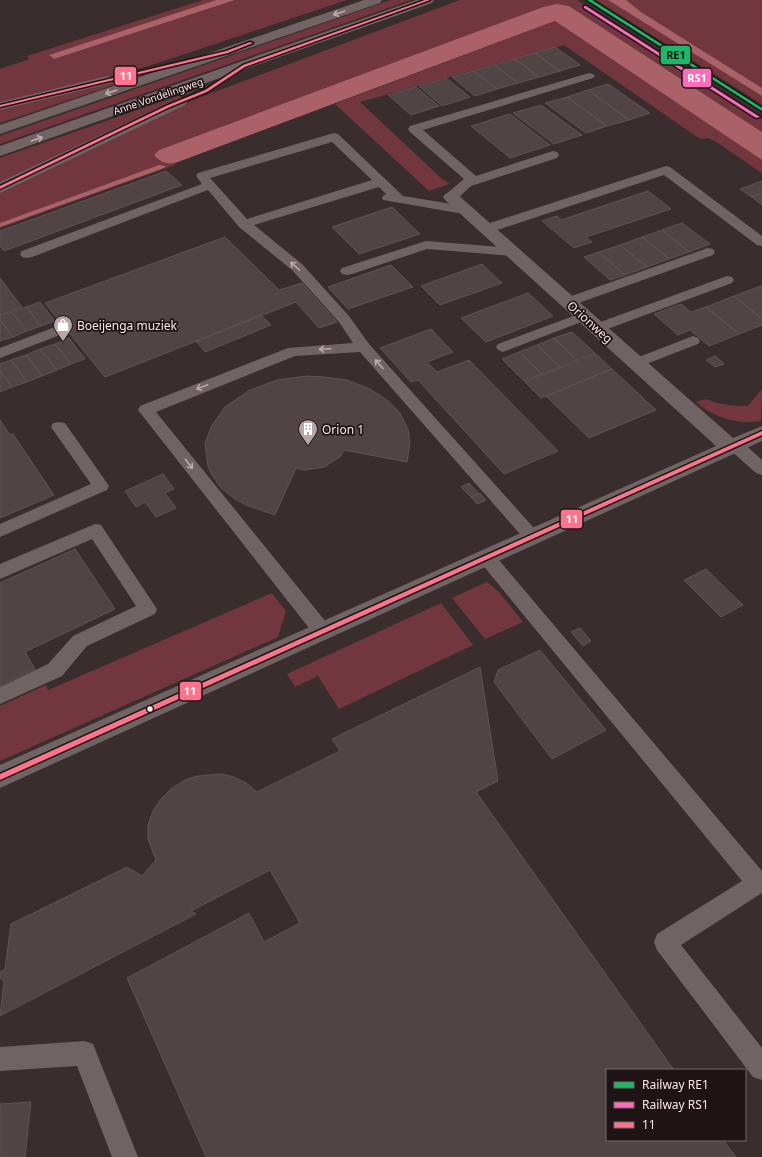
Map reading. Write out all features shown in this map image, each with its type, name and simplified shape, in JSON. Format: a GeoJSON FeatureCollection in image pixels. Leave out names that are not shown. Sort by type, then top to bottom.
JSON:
{"type":"FeatureCollection","features":[{"type":"Feature","properties":{"kind":"main road","name":"Anne Vondelingweg"},"geometry":{"type":"LineString","coordinates":[[0,130],[376,0]]}},
{"type":"Feature","properties":{"kind":"main road","name":"Anne Vondelingweg"},"geometry":{"type":"LineString","coordinates":[[0,151],[428,0]]}},
{"type":"Feature","properties":{"kind":"main road"},"geometry":{"type":"LineString","coordinates":[[0,106],[227,52]]}},
{"type":"Feature","properties":{"kind":"main road"},"geometry":{"type":"LineString","coordinates":[[0,188],[169,106],[206,91],[244,66]]}},
{"type":"Feature","properties":{"kind":"street","name":"Orionweg"},"geometry":{"type":"LineString","coordinates":[[450,197],[636,363],[733,446]]}},
{"type":"Feature","properties":{"kind":"street"},"geometry":{"type":"LineString","coordinates":[[0,777],[733,446],[761,435]]}},
{"type":"Feature","properties":{"kind":"lane"},"geometry":{"type":"LineString","coordinates":[[474,181],[414,129],[589,76]]}},
{"type":"Feature","properties":{"kind":"lane"},"geometry":{"type":"LineString","coordinates":[[399,199],[334,137],[202,176],[244,224],[297,267],[344,319],[364,347],[532,537]]}},
{"type":"Feature","properties":{"kind":"lane"},"geometry":{"type":"LineString","coordinates":[[450,197],[466,184],[552,155]]}},
{"type":"Feature","properties":{"kind":"lane"},"geometry":{"type":"LineString","coordinates":[[486,229],[666,170],[762,242]]}},
{"type":"Feature","properties":{"kind":"lane"},"geometry":{"type":"LineString","coordinates":[[244,224],[380,182]]}},
{"type":"Feature","properties":{"kind":"lane"},"geometry":{"type":"LineString","coordinates":[[27,254],[210,185]]}},
{"type":"Feature","properties":{"kind":"lane"},"geometry":{"type":"LineString","coordinates":[[350,191],[464,210]]}},
{"type":"Feature","properties":{"kind":"lane"},"geometry":{"type":"LineString","coordinates":[[348,271],[426,245],[512,252]]}},
{"type":"Feature","properties":{"kind":"lane"},"geometry":{"type":"LineString","coordinates":[[568,302],[708,252]]}},
{"type":"Feature","properties":{"kind":"lane"},"geometry":{"type":"LineString","coordinates":[[503,347],[727,280]]}},
{"type":"Feature","properties":{"kind":"lane"},"geometry":{"type":"LineString","coordinates":[[0,353],[55,332]]}},
{"type":"Feature","properties":{"kind":"lane"},"geometry":{"type":"LineString","coordinates":[[636,363],[694,341]]}},
{"type":"Feature","properties":{"kind":"lane"},"geometry":{"type":"LineString","coordinates":[[323,632],[146,410],[293,351],[364,347]]}},
{"type":"Feature","properties":{"kind":"lane"},"geometry":{"type":"LineString","coordinates":[[0,531],[102,486],[59,427]]}},
{"type":"Feature","properties":{"kind":"lane"},"geometry":{"type":"LineString","coordinates":[[733,446],[762,469]]}},
{"type":"Feature","properties":{"kind":"lane"},"geometry":{"type":"LineString","coordinates":[[0,572],[95,530],[148,609],[80,641],[55,670],[0,696]]}},
{"type":"Feature","properties":{"kind":"lane"},"geometry":{"type":"LineString","coordinates":[[486,558],[758,883],[665,942],[762,1068]]}},
{"type":"Feature","properties":{"kind":"lane"},"geometry":{"type":"LineString","coordinates":[[0,1059],[84,1053],[125,1157]]}},
{"type":"Feature","properties":{"kind":"shaded area"},"geometry":{"type":"Polygon","coordinates":[[[203,0],[216,0],[49,55],[54,59],[235,0],[347,0],[155,64],[101,79],[0,103],[0,69],[30,59],[27,56],[203,0]]]}},
{"type":"Feature","properties":{"kind":"shaded area"},"geometry":{"type":"Polygon","coordinates":[[[216,0],[235,0],[54,59],[49,55],[216,0]]]}},
{"type":"Feature","properties":{"kind":"shaded area"},"geometry":{"type":"Polygon","coordinates":[[[391,0],[411,0],[0,144],[0,136],[391,0]]]}},
{"type":"Feature","properties":{"kind":"shaded area"},"geometry":{"type":"Polygon","coordinates":[[[460,0],[577,0],[762,119],[762,132],[569,6],[543,7],[159,150],[154,155],[158,160],[177,164],[0,228],[159,165],[0,223],[0,192],[193,100],[460,0]]]}},
{"type":"Feature","properties":{"kind":"shaded area"},"geometry":{"type":"Polygon","coordinates":[[[596,0],[608,0],[762,96],[762,104],[596,0]]]}},
{"type":"Feature","properties":{"kind":"shaded area"},"geometry":{"type":"Polygon","coordinates":[[[608,0],[626,0],[641,12],[762,88],[762,96],[608,0]]]}},
{"type":"Feature","properties":{"kind":"shaded area"},"geometry":{"type":"Polygon","coordinates":[[[626,0],[762,0],[762,88],[641,12],[626,0]]]}},
{"type":"Feature","properties":{"kind":"shaded area"},"geometry":{"type":"Polygon","coordinates":[[[557,4],[569,6],[762,132],[762,160],[555,21],[178,162],[165,163],[154,155],[159,150],[543,7],[557,4]]]}},
{"type":"Feature","properties":{"kind":"shaded area"},"geometry":{"type":"Polygon","coordinates":[[[555,21],[762,160],[762,173],[715,141],[708,138],[700,139],[564,45],[360,102],[442,179],[450,184],[429,191],[335,104],[555,21]]]}},
{"type":"Feature","properties":{"kind":"shaded area"},"geometry":{"type":"Polygon","coordinates":[[[140,75],[141,76],[0,123],[0,109],[140,75]]]}},
{"type":"Feature","properties":{"kind":"shaded area"},"geometry":{"type":"Polygon","coordinates":[[[194,91],[0,183],[0,158],[194,91]]]}},
{"type":"Feature","properties":{"kind":"shaded area"},"geometry":{"type":"Polygon","coordinates":[[[159,165],[166,166],[0,227],[0,223],[159,165]]]}},
{"type":"Feature","properties":{"kind":"shaded area"},"geometry":{"type":"Polygon","coordinates":[[[762,389],[761,421],[743,422],[727,419],[703,408],[696,402],[706,399],[726,405],[748,406],[762,389]]]}},
{"type":"Feature","properties":{"kind":"shaded area"},"geometry":{"type":"Polygon","coordinates":[[[487,582],[499,592],[523,622],[485,639],[452,598],[487,582]]]}},
{"type":"Feature","properties":{"kind":"shaded area"},"geometry":{"type":"Polygon","coordinates":[[[272,593],[286,611],[278,637],[0,761],[0,706],[46,685],[48,690],[272,593]]]}},
{"type":"Feature","properties":{"kind":"shaded area"},"geometry":{"type":"Polygon","coordinates":[[[441,603],[473,645],[339,709],[318,676],[295,687],[287,674],[441,603]]]}},
{"type":"Feature","properties":{"kind":"building"},"geometry":{"type":"Polygon","coordinates":[[[555,47],[580,65],[560,71],[535,53],[555,47]]]}},
{"type":"Feature","properties":{"kind":"building"},"geometry":{"type":"Polygon","coordinates":[[[535,53],[560,71],[539,77],[515,59],[535,53]]]}},
{"type":"Feature","properties":{"kind":"building"},"geometry":{"type":"Polygon","coordinates":[[[515,59],[539,77],[518,83],[494,65],[515,59]]]}},
{"type":"Feature","properties":{"kind":"building"},"geometry":{"type":"Polygon","coordinates":[[[494,65],[518,83],[497,89],[473,71],[494,65]]]}},
{"type":"Feature","properties":{"kind":"building"},"geometry":{"type":"Polygon","coordinates":[[[473,71],[497,89],[475,96],[452,77],[473,71]]]}},
{"type":"Feature","properties":{"kind":"building"},"geometry":{"type":"Polygon","coordinates":[[[446,78],[470,97],[442,106],[419,86],[446,78]]]}},
{"type":"Feature","properties":{"kind":"building"},"geometry":{"type":"Polygon","coordinates":[[[608,84],[650,113],[629,120],[588,90],[608,84]]]}},
{"type":"Feature","properties":{"kind":"building"},"geometry":{"type":"Polygon","coordinates":[[[416,87],[439,106],[411,115],[388,95],[416,87]]]}},
{"type":"Feature","properties":{"kind":"building"},"geometry":{"type":"Polygon","coordinates":[[[588,90],[629,120],[607,126],[567,97],[588,90]]]}},
{"type":"Feature","properties":{"kind":"building"},"geometry":{"type":"Polygon","coordinates":[[[567,97],[607,126],[586,133],[545,103],[567,97]]]}},
{"type":"Feature","properties":{"kind":"building"},"geometry":{"type":"Polygon","coordinates":[[[541,105],[582,135],[554,144],[513,113],[541,105]]]}},
{"type":"Feature","properties":{"kind":"building"},"geometry":{"type":"Polygon","coordinates":[[[510,114],[550,145],[510,158],[471,126],[510,114]]]}},
{"type":"Feature","properties":{"kind":"building"},"geometry":{"type":"Polygon","coordinates":[[[166,171],[182,185],[4,251],[0,246],[0,231],[166,171]]]}},
{"type":"Feature","properties":{"kind":"building"},"geometry":{"type":"Polygon","coordinates":[[[762,181],[762,193],[752,197],[740,189],[762,181]]]}},
{"type":"Feature","properties":{"kind":"building"},"geometry":{"type":"Polygon","coordinates":[[[648,191],[671,209],[586,237],[592,242],[574,248],[542,221],[557,216],[561,220],[648,191]]]}},
{"type":"Feature","properties":{"kind":"building"},"geometry":{"type":"Polygon","coordinates":[[[762,193],[762,205],[752,197],[762,193]]]}},
{"type":"Feature","properties":{"kind":"building"},"geometry":{"type":"Polygon","coordinates":[[[392,207],[420,234],[359,254],[332,227],[392,207]]]}},
{"type":"Feature","properties":{"kind":"building"},"geometry":{"type":"Polygon","coordinates":[[[682,223],[710,244],[689,252],[662,230],[682,223]]]}},
{"type":"Feature","properties":{"kind":"building"},"geometry":{"type":"Polygon","coordinates":[[[662,230],[689,252],[669,259],[642,237],[662,230]]]}},
{"type":"Feature","properties":{"kind":"building"},"geometry":{"type":"Polygon","coordinates":[[[225,237],[279,290],[302,283],[337,322],[319,328],[296,302],[105,377],[45,303],[225,237]]]}},
{"type":"Feature","properties":{"kind":"building"},"geometry":{"type":"Polygon","coordinates":[[[642,237],[669,259],[647,267],[620,245],[642,237]]]}},
{"type":"Feature","properties":{"kind":"building"},"geometry":{"type":"Polygon","coordinates":[[[620,245],[647,267],[625,275],[599,252],[620,245]]]}},
{"type":"Feature","properties":{"kind":"building"},"geometry":{"type":"Polygon","coordinates":[[[599,252],[625,275],[610,280],[584,257],[599,252]]]}},
{"type":"Feature","properties":{"kind":"building"},"geometry":{"type":"Polygon","coordinates":[[[482,264],[502,283],[440,305],[421,286],[482,264]]]}},
{"type":"Feature","properties":{"kind":"building"},"geometry":{"type":"Polygon","coordinates":[[[391,265],[413,287],[348,309],[328,287],[391,265]]]}},
{"type":"Feature","properties":{"kind":"building"},"geometry":{"type":"Polygon","coordinates":[[[0,278],[22,307],[0,315],[0,278]]]}},
{"type":"Feature","properties":{"kind":"building"},"geometry":{"type":"Polygon","coordinates":[[[762,286],[762,319],[734,296],[762,286]]]}},
{"type":"Feature","properties":{"kind":"building"},"geometry":{"type":"Polygon","coordinates":[[[528,293],[553,316],[486,342],[461,318],[528,293]]]}},
{"type":"Feature","properties":{"kind":"building"},"geometry":{"type":"Polygon","coordinates":[[[734,296],[762,319],[762,325],[739,334],[706,307],[734,296]]]}},
{"type":"Feature","properties":{"kind":"building"},"geometry":{"type":"Polygon","coordinates":[[[40,302],[55,321],[41,326],[26,307],[40,302]]]}},
{"type":"Feature","properties":{"kind":"building"},"geometry":{"type":"Polygon","coordinates":[[[681,304],[691,312],[706,307],[739,334],[709,346],[690,330],[678,335],[654,314],[681,304]]]}},
{"type":"Feature","properties":{"kind":"building"},"geometry":{"type":"Polygon","coordinates":[[[26,307],[41,326],[27,331],[12,312],[26,307]]]}},
{"type":"Feature","properties":{"kind":"building"},"geometry":{"type":"Polygon","coordinates":[[[12,312],[27,331],[13,337],[0,320],[0,316],[12,312]]]}},
{"type":"Feature","properties":{"kind":"building"},"geometry":{"type":"Polygon","coordinates":[[[261,315],[271,325],[205,352],[196,341],[261,315]]]}},
{"type":"Feature","properties":{"kind":"building"},"geometry":{"type":"Polygon","coordinates":[[[0,320],[13,337],[0,341],[0,320]]]}},
{"type":"Feature","properties":{"kind":"building"},"geometry":{"type":"Polygon","coordinates":[[[431,329],[453,352],[427,362],[437,372],[469,360],[558,451],[504,474],[418,380],[411,382],[380,348],[431,329]]]}},
{"type":"Feature","properties":{"kind":"building"},"geometry":{"type":"Polygon","coordinates":[[[572,332],[595,353],[577,360],[554,338],[572,332]]]}},
{"type":"Feature","properties":{"kind":"building"},"geometry":{"type":"Polygon","coordinates":[[[69,338],[85,359],[71,364],[55,344],[69,338]]]}},
{"type":"Feature","properties":{"kind":"building"},"geometry":{"type":"Polygon","coordinates":[[[554,338],[577,360],[560,367],[537,345],[554,338]]]}},
{"type":"Feature","properties":{"kind":"building"},"geometry":{"type":"Polygon","coordinates":[[[55,344],[71,364],[57,370],[40,349],[55,344]]]}},
{"type":"Feature","properties":{"kind":"building"},"geometry":{"type":"Polygon","coordinates":[[[537,345],[560,367],[542,374],[519,352],[537,345]]]}},
{"type":"Feature","properties":{"kind":"building"},"geometry":{"type":"Polygon","coordinates":[[[40,349],[57,370],[42,376],[26,355],[40,349]]]}},
{"type":"Feature","properties":{"kind":"building"},"geometry":{"type":"Polygon","coordinates":[[[519,352],[542,374],[524,381],[502,359],[519,352]]]}},
{"type":"Feature","properties":{"kind":"building"},"geometry":{"type":"Polygon","coordinates":[[[596,354],[612,369],[541,398],[525,382],[596,354]]]}},
{"type":"Feature","properties":{"kind":"building"},"geometry":{"type":"Polygon","coordinates":[[[26,355],[42,376],[27,382],[11,360],[26,355]]]}},
{"type":"Feature","properties":{"kind":"building"},"geometry":{"type":"Polygon","coordinates":[[[715,356],[724,364],[715,367],[706,360],[715,356]]]}},
{"type":"Feature","properties":{"kind":"building"},"geometry":{"type":"Polygon","coordinates":[[[11,360],[27,382],[12,387],[0,371],[0,364],[11,360]]]}},
{"type":"Feature","properties":{"kind":"building"},"geometry":{"type":"Polygon","coordinates":[[[612,369],[656,410],[589,438],[546,396],[612,369]]]}},
{"type":"Feature","properties":{"kind":"building"},"geometry":{"type":"Polygon","coordinates":[[[0,371],[12,387],[0,392],[0,371]]]}},
{"type":"Feature","properties":{"kind":"building","name":"Orion 1"},"geometry":{"type":"Polygon","coordinates":[[[307,376],[347,380],[370,389],[387,400],[400,413],[408,429],[410,443],[407,462],[344,450],[340,457],[324,467],[305,470],[296,468],[275,515],[246,505],[235,499],[221,488],[212,475],[208,466],[205,444],[211,427],[225,407],[250,390],[277,380],[307,376]]]}},
{"type":"Feature","properties":{"kind":"building"},"geometry":{"type":"Polygon","coordinates":[[[0,420],[10,435],[13,434],[54,495],[0,518],[0,420]]]}},
{"type":"Feature","properties":{"kind":"building"},"geometry":{"type":"Polygon","coordinates":[[[163,474],[174,489],[165,493],[176,508],[156,517],[145,502],[136,507],[125,491],[163,474]]]}},
{"type":"Feature","properties":{"kind":"building"},"geometry":{"type":"Polygon","coordinates":[[[469,483],[479,494],[471,497],[461,487],[469,483]]]}},
{"type":"Feature","properties":{"kind":"building"},"geometry":{"type":"Polygon","coordinates":[[[480,493],[486,500],[477,504],[471,497],[480,493]]]}},
{"type":"Feature","properties":{"kind":"building"},"geometry":{"type":"Polygon","coordinates":[[[75,549],[115,609],[25,652],[35,669],[0,686],[0,583],[75,549]]]}},
{"type":"Feature","properties":{"kind":"building"},"geometry":{"type":"Polygon","coordinates":[[[706,569],[743,605],[721,617],[684,580],[706,569]]]}},
{"type":"Feature","properties":{"kind":"building"},"geometry":{"type":"Polygon","coordinates":[[[580,628],[591,641],[583,646],[571,632],[580,628]]]}},
{"type":"Feature","properties":{"kind":"building"},"geometry":{"type":"Polygon","coordinates":[[[540,650],[606,730],[552,759],[494,682],[498,670],[540,650]]]}},
{"type":"Feature","properties":{"kind":"building"},"geometry":{"type":"Polygon","coordinates":[[[480,667],[498,781],[476,792],[673,1069],[606,1069],[606,1141],[724,1141],[736,1157],[206,1157],[127,978],[249,913],[264,942],[300,923],[270,870],[191,911],[196,914],[0,1016],[4,981],[0,978],[0,972],[5,969],[11,924],[127,867],[142,876],[156,860],[148,839],[148,825],[153,811],[161,799],[172,788],[185,780],[197,776],[222,774],[234,777],[246,783],[257,792],[340,751],[332,739],[480,667]]]}},
{"type":"Feature","properties":{"kind":"building"},"geometry":{"type":"Polygon","coordinates":[[[31,1102],[25,1157],[0,1157],[0,1104],[31,1102]]]}},
{"type":"Feature","properties":{"kind":"rail line","name":"RE1"},"geometry":{"type":"LineString","coordinates":[[589,0],[762,110]]}},
{"type":"Feature","properties":{"kind":"rail line","name":"RS1"},"geometry":{"type":"LineString","coordinates":[[585,7],[758,117]]}},
{"type":"Feature","properties":{"kind":"transit line","name":"11"},"geometry":{"type":"LineString","coordinates":[[0,188],[169,106],[206,91],[244,66],[428,0]]}},
{"type":"Feature","properties":{"kind":"transit line","name":"11"},"geometry":{"type":"LineString","coordinates":[[0,106],[227,52],[251,43]]}},
{"type":"Feature","properties":{"kind":"transit line","name":"11"},"geometry":{"type":"LineString","coordinates":[[0,777],[762,433]]}},
{"type":"Feature","properties":{"kind":"place","name":"Boeijenga muziek"},"geometry":{"type":"Point","coordinates":[63,342]}},
{"type":"Feature","properties":{"kind":"place","name":"Orion 1"},"geometry":{"type":"Point","coordinates":[308,446]}}]}
